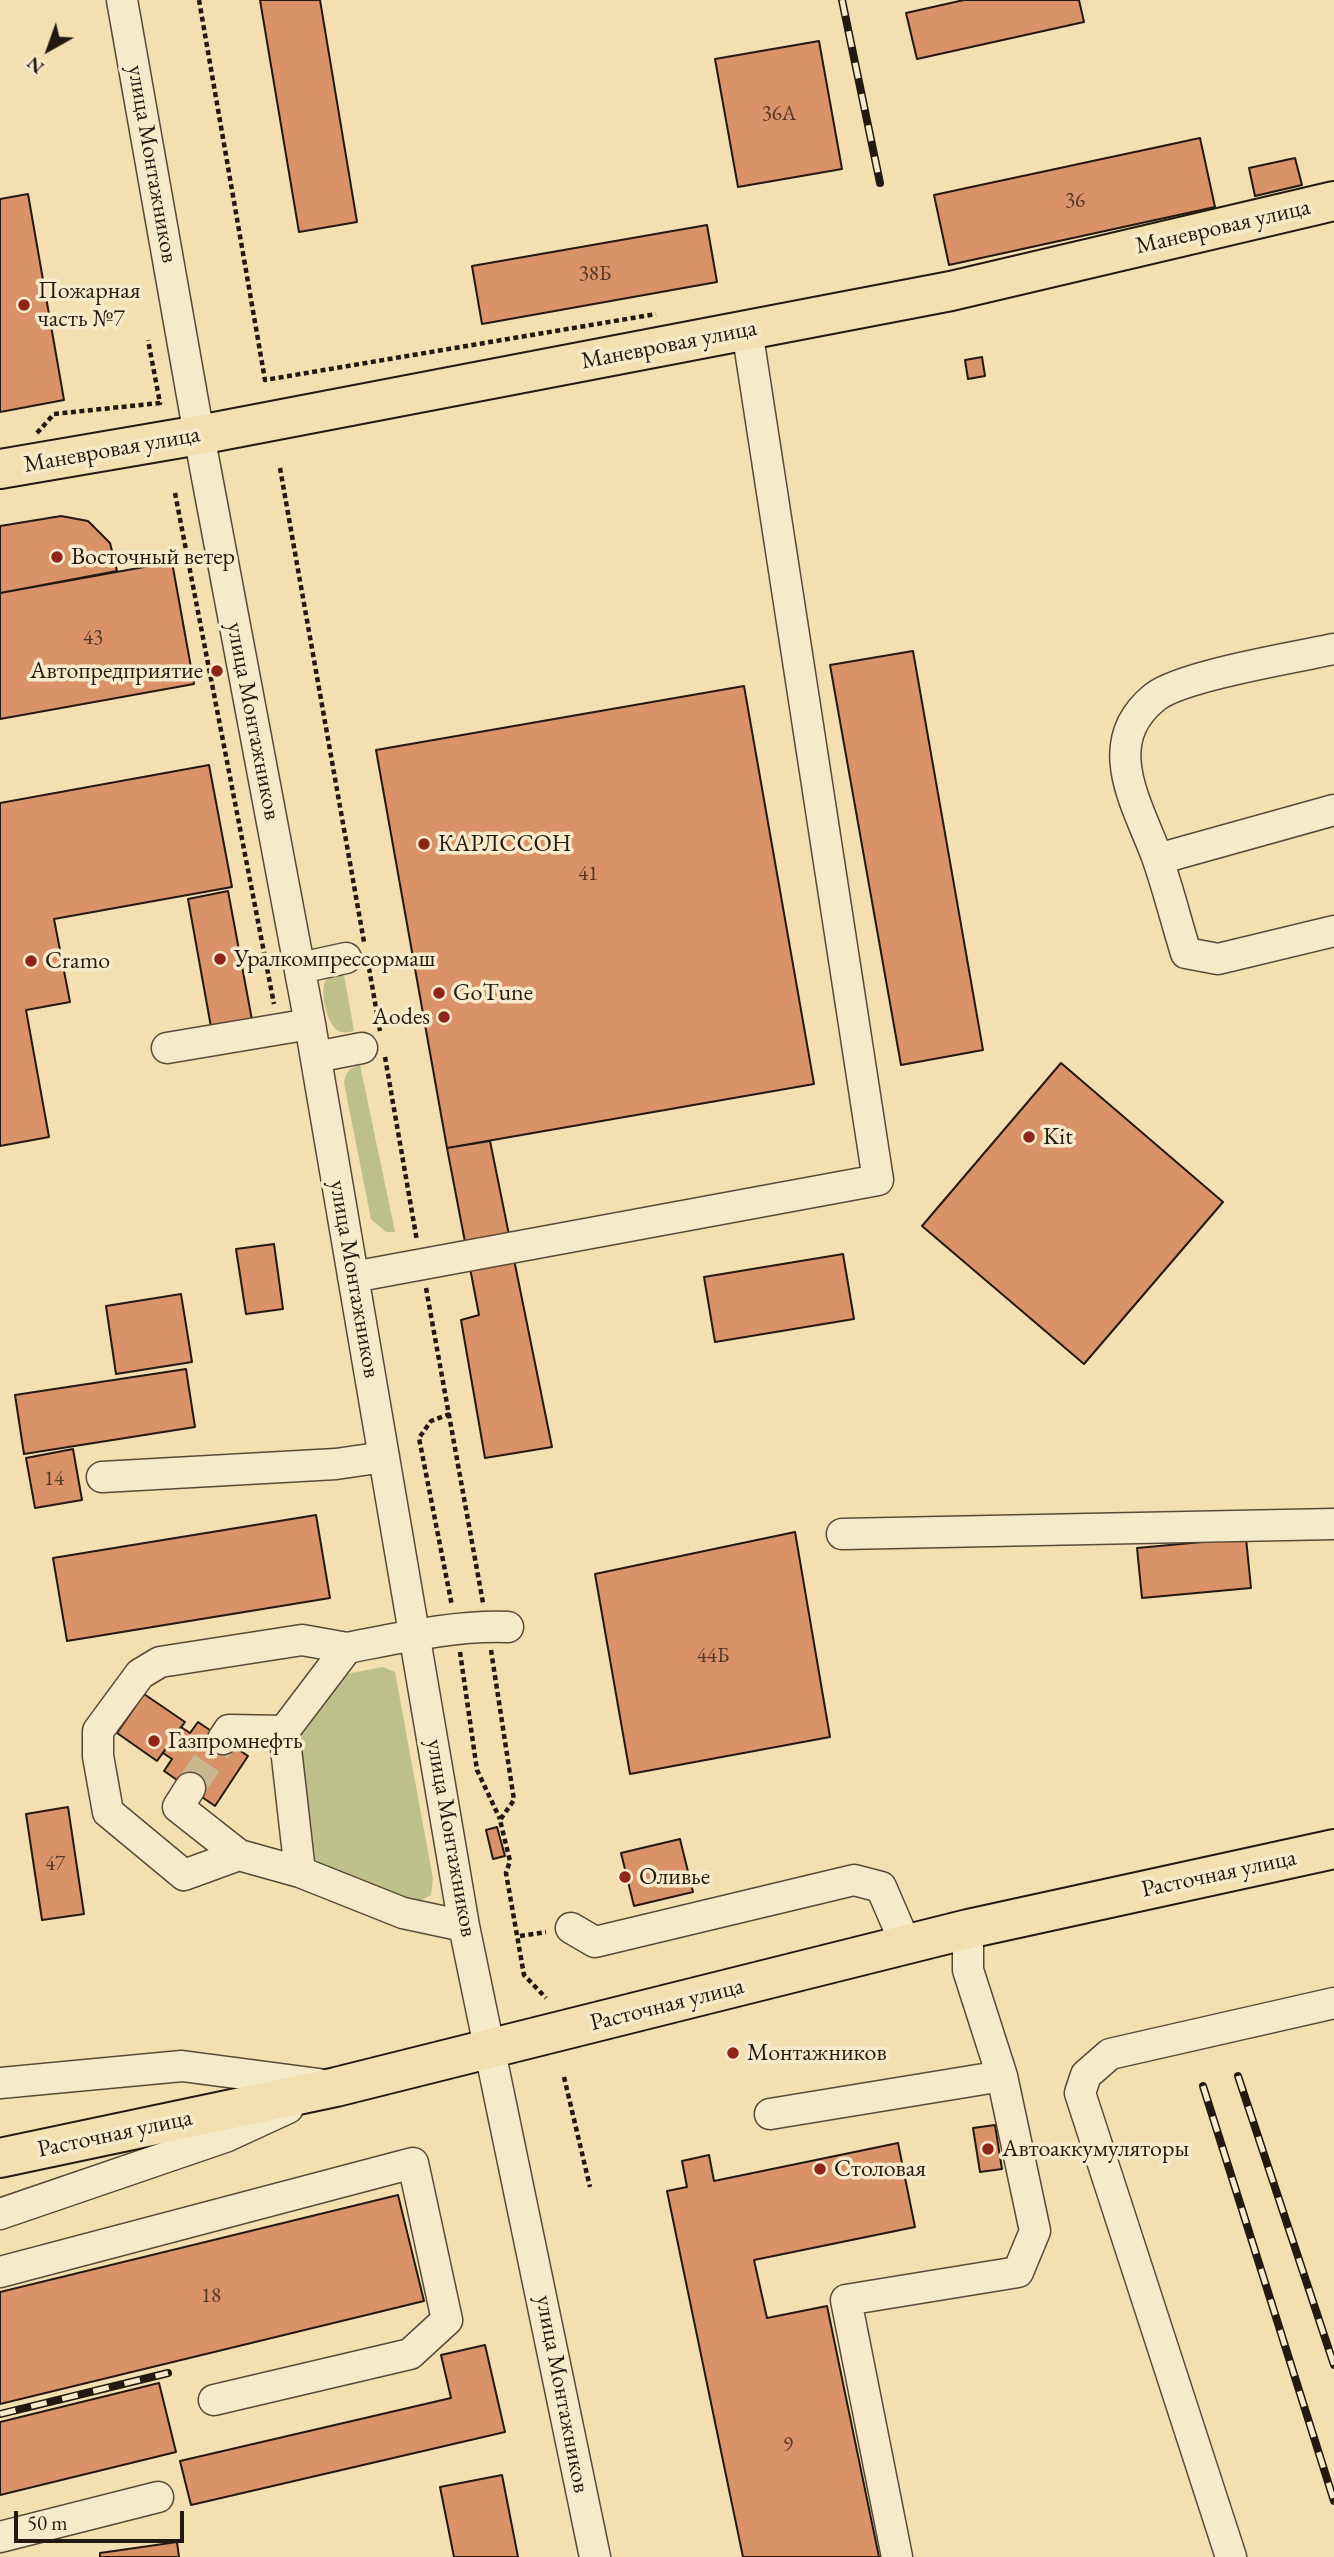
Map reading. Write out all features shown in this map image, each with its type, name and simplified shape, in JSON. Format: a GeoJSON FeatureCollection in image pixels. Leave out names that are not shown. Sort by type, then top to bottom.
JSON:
{"type":"FeatureCollection","features":[{"type":"Feature","properties":{"kind":"main road","name":"Маневровая улица"},"geometry":{"type":"LineString","coordinates":[[0,469],[199,435],[951,291],[1334,201]]}},
{"type":"Feature","properties":{"kind":"main road","name":"Расточная улица"},"geometry":{"type":"LineString","coordinates":[[0,2158],[337,2087],[968,1929],[1334,1849]]}},
{"type":"Feature","properties":{"kind":"street","name":"улица Монтажников"},"geometry":{"type":"LineString","coordinates":[[122,0],[199,435],[316,1057],[417,1635],[464,1926],[595,2557]]}},
{"type":"Feature","properties":{"kind":"street"},"geometry":{"type":"LineString","coordinates":[[353,1277],[878,1180],[747,330]]}},
{"type":"Feature","properties":{"kind":"street"},"geometry":{"type":"LineString","coordinates":[[1334,649],[1193,680],[1156,696],[1129,727],[1125,776],[1158,859],[1186,953],[1219,959],[1334,931]]}},
{"type":"Feature","properties":{"kind":"street"},"geometry":{"type":"LineString","coordinates":[[1158,859],[1334,810]]}},
{"type":"Feature","properties":{"kind":"street"},"geometry":{"type":"LineString","coordinates":[[300,968],[346,958]]}},
{"type":"Feature","properties":{"kind":"street"},"geometry":{"type":"LineString","coordinates":[[167,1048],[310,1024]]}},
{"type":"Feature","properties":{"kind":"street"},"geometry":{"type":"LineString","coordinates":[[316,1057],[362,1048]]}},
{"type":"Feature","properties":{"kind":"street"},"geometry":{"type":"LineString","coordinates":[[102,1477],[336,1464],[384,1457]]}},
{"type":"Feature","properties":{"kind":"street"},"geometry":{"type":"LineString","coordinates":[[842,1534],[1334,1524]]}},
{"type":"Feature","properties":{"kind":"street"},"geometry":{"type":"LineString","coordinates":[[239,1855],[184,1875],[108,1812],[97,1756],[99,1731],[141,1674],[160,1662],[302,1640],[347,1648],[487,1626],[508,1628]]}},
{"type":"Feature","properties":{"kind":"street"},"geometry":{"type":"LineString","coordinates":[[300,1872],[284,1731],[347,1648]]}},
{"type":"Feature","properties":{"kind":"street"},"geometry":{"type":"LineString","coordinates":[[223,1739],[229,1730],[284,1731]]}},
{"type":"Feature","properties":{"kind":"street"},"geometry":{"type":"LineString","coordinates":[[190,1788],[178,1807],[239,1855],[300,1872],[403,1913],[464,1926]]}},
{"type":"Feature","properties":{"kind":"street"},"geometry":{"type":"LineString","coordinates":[[571,1928],[595,1941],[854,1880],[881,1887],[906,1945]]}},
{"type":"Feature","properties":{"kind":"street"},"geometry":{"type":"LineString","coordinates":[[897,2557],[846,2300],[1018,2272],[1035,2231],[1002,2077],[968,1970],[968,1929]]}},
{"type":"Feature","properties":{"kind":"street"},"geometry":{"type":"LineString","coordinates":[[1231,2557],[1080,2093],[1086,2075],[1110,2054],[1334,2003]]}},
{"type":"Feature","properties":{"kind":"street"},"geometry":{"type":"LineString","coordinates":[[0,2083],[182,2066],[337,2087]]}},
{"type":"Feature","properties":{"kind":"street"},"geometry":{"type":"LineString","coordinates":[[770,2114],[1002,2077]]}},
{"type":"Feature","properties":{"kind":"street"},"geometry":{"type":"LineString","coordinates":[[0,2214],[225,2137],[337,2087]]}},
{"type":"Feature","properties":{"kind":"street"},"geometry":{"type":"LineString","coordinates":[[0,2272],[413,2163],[447,2320],[410,2354],[214,2400]]}},
{"type":"Feature","properties":{"kind":"street"},"geometry":{"type":"LineString","coordinates":[[0,2537],[158,2497]]}},
{"type":"Feature","properties":{"kind":"path"},"geometry":{"type":"LineString","coordinates":[[199,0],[265,380]]}},
{"type":"Feature","properties":{"kind":"path"},"geometry":{"type":"LineString","coordinates":[[37,433],[54,414],[160,403],[148,340]]}},
{"type":"Feature","properties":{"kind":"path"},"geometry":{"type":"LineString","coordinates":[[174,493],[279,1029]]}},
{"type":"Feature","properties":{"kind":"path"},"geometry":{"type":"LineString","coordinates":[[564,2077],[590,2187]]}},
{"type":"Feature","properties":{"kind":"green space"},"geometry":{"type":"Polygon","coordinates":[[[343,969],[354,1031],[346,1032],[337,1030],[330,1021],[323,993],[326,980],[343,969]]]}},
{"type":"Feature","properties":{"kind":"green space"},"geometry":{"type":"Polygon","coordinates":[[[360,1065],[395,1232],[386,1232],[371,1219],[344,1083],[349,1071],[360,1065]]]}},
{"type":"Feature","properties":{"kind":"green space"},"geometry":{"type":"Polygon","coordinates":[[[383,1667],[395,1672],[433,1879],[431,1895],[412,1905],[366,1891],[310,1859],[288,1743],[336,1676],[383,1667]]]}},
{"type":"Feature","properties":{"kind":"building"},"geometry":{"type":"Polygon","coordinates":[[[260,0],[320,0],[357,222],[299,232],[260,0]]]}},
{"type":"Feature","properties":{"kind":"building"},"geometry":{"type":"Polygon","coordinates":[[[964,0],[1079,0],[1084,22],[917,59],[906,13],[964,0]]]}},
{"type":"Feature","properties":{"kind":"building"},"geometry":{"type":"Polygon","coordinates":[[[819,41],[842,169],[738,187],[715,59],[819,41]]]}},
{"type":"Feature","properties":{"kind":"building"},"geometry":{"type":"Polygon","coordinates":[[[1200,138],[1215,207],[949,265],[934,195],[1200,138]]]}},
{"type":"Feature","properties":{"kind":"building"},"geometry":{"type":"Polygon","coordinates":[[[1295,158],[1302,185],[1255,196],[1249,168],[1295,158]]]}},
{"type":"Feature","properties":{"kind":"building","name":"Пожарная часть №7"},"geometry":{"type":"Polygon","coordinates":[[[28,194],[64,400],[0,412],[0,199],[28,194]]]}},
{"type":"Feature","properties":{"kind":"building"},"geometry":{"type":"Polygon","coordinates":[[[707,225],[717,282],[482,324],[472,266],[707,225]]]}},
{"type":"Feature","properties":{"kind":"building"},"geometry":{"type":"Polygon","coordinates":[[[982,357],[985,376],[968,379],[965,360],[982,357]]]}},
{"type":"Feature","properties":{"kind":"building","name":"Восточный ветер"},"geometry":{"type":"Polygon","coordinates":[[[61,516],[88,521],[110,543],[117,571],[0,593],[0,526],[61,516]]]}},
{"type":"Feature","properties":{"kind":"building"},"geometry":{"type":"Polygon","coordinates":[[[172,562],[194,684],[0,719],[0,593],[172,562]]]}},
{"type":"Feature","properties":{"kind":"building"},"geometry":{"type":"Polygon","coordinates":[[[913,651],[983,1050],[901,1065],[830,665],[913,651]]]}},
{"type":"Feature","properties":{"kind":"building"},"geometry":{"type":"Polygon","coordinates":[[[744,686],[814,1084],[447,1148],[376,750],[744,686]]]}},
{"type":"Feature","properties":{"kind":"building","name":"Cramo"},"geometry":{"type":"Polygon","coordinates":[[[209,765],[232,887],[54,919],[70,1002],[26,1010],[49,1137],[0,1146],[0,803],[209,765]]]}},
{"type":"Feature","properties":{"kind":"building","name":"Уралкомпрессормаш"},"geometry":{"type":"Polygon","coordinates":[[[228,891],[252,1020],[211,1027],[188,899],[228,891]]]}},
{"type":"Feature","properties":{"kind":"building"},"geometry":{"type":"Polygon","coordinates":[[[1061,1063],[1223,1202],[1084,1364],[922,1226],[1061,1063]]]}},
{"type":"Feature","properties":{"kind":"building"},"geometry":{"type":"Polygon","coordinates":[[[490,1141],[552,1447],[485,1458],[461,1320],[479,1315],[447,1148],[490,1141]]]}},
{"type":"Feature","properties":{"kind":"building"},"geometry":{"type":"Polygon","coordinates":[[[274,1244],[283,1309],[246,1314],[236,1249],[274,1244]]]}},
{"type":"Feature","properties":{"kind":"building"},"geometry":{"type":"Polygon","coordinates":[[[843,1254],[854,1319],[715,1342],[704,1277],[843,1254]]]}},
{"type":"Feature","properties":{"kind":"building"},"geometry":{"type":"Polygon","coordinates":[[[181,1294],[192,1362],[116,1374],[106,1306],[181,1294]]]}},
{"type":"Feature","properties":{"kind":"building"},"geometry":{"type":"Polygon","coordinates":[[[186,1369],[195,1427],[24,1454],[15,1395],[186,1369]]]}},
{"type":"Feature","properties":{"kind":"building"},"geometry":{"type":"Polygon","coordinates":[[[73,1449],[82,1500],[35,1508],[26,1458],[73,1449]]]}},
{"type":"Feature","properties":{"kind":"building"},"geometry":{"type":"Polygon","coordinates":[[[316,1515],[330,1598],[67,1641],[53,1558],[316,1515]]]}},
{"type":"Feature","properties":{"kind":"building"},"geometry":{"type":"Polygon","coordinates":[[[795,1532],[830,1737],[630,1774],[595,1574],[795,1532]]]}},
{"type":"Feature","properties":{"kind":"building"},"geometry":{"type":"Polygon","coordinates":[[[1246,1538],[1251,1588],[1142,1598],[1137,1548],[1246,1538]]]}},
{"type":"Feature","properties":{"kind":"building"},"geometry":{"type":"Polygon","coordinates":[[[144,1694],[185,1722],[157,1761],[117,1733],[144,1694]]]}},
{"type":"Feature","properties":{"kind":"building"},"geometry":{"type":"Polygon","coordinates":[[[198,1722],[248,1756],[215,1806],[164,1771],[172,1759],[163,1753],[181,1727],[190,1733],[198,1722]]]}},
{"type":"Feature","properties":{"kind":"building"},"geometry":{"type":"Polygon","coordinates":[[[68,1807],[84,1914],[42,1920],[26,1814],[68,1807]]]}},
{"type":"Feature","properties":{"kind":"building"},"geometry":{"type":"Polygon","coordinates":[[[497,1827],[505,1856],[493,1859],[486,1830],[497,1827]]]}},
{"type":"Feature","properties":{"kind":"building"},"geometry":{"type":"Polygon","coordinates":[[[680,1839],[693,1892],[634,1906],[621,1853],[680,1839]]]}},
{"type":"Feature","properties":{"kind":"building","name":"Автоаккумуляторы"},"geometry":{"type":"Polygon","coordinates":[[[995,2125],[1002,2169],[980,2172],[973,2128],[995,2125]]]}},
{"type":"Feature","properties":{"kind":"building"},"geometry":{"type":"Polygon","coordinates":[[[898,2143],[915,2227],[754,2260],[767,2318],[827,2306],[879,2557],[743,2557],[667,2191],[687,2187],[682,2161],[709,2155],[714,2181],[898,2143]]]}},
{"type":"Feature","properties":{"kind":"building"},"geometry":{"type":"Polygon","coordinates":[[[398,2195],[424,2301],[0,2404],[0,2292],[398,2195]]]}},
{"type":"Feature","properties":{"kind":"building"},"geometry":{"type":"Polygon","coordinates":[[[485,2345],[505,2432],[191,2505],[180,2461],[451,2398],[441,2355],[485,2345]]]}},
{"type":"Feature","properties":{"kind":"building"},"geometry":{"type":"Polygon","coordinates":[[[159,2383],[176,2452],[0,2495],[0,2422],[159,2383]]]}},
{"type":"Feature","properties":{"kind":"building"},"geometry":{"type":"Polygon","coordinates":[[[502,2475],[518,2557],[454,2557],[440,2487],[502,2475]]]}},
{"type":"Feature","properties":{"kind":"building"},"geometry":{"type":"Polygon","coordinates":[[[177,2542],[179,2557],[100,2557],[100,2553],[177,2542]]]}},
{"type":"Feature","properties":{"kind":"tunnel"},"geometry":{"type":"LineString","coordinates":[[190,1788],[223,1739]]}},
{"type":"Feature","properties":{"kind":"railway"},"geometry":{"type":"LineString","coordinates":[[842,0],[880,183]]}},
{"type":"Feature","properties":{"kind":"railway"},"geometry":{"type":"LineString","coordinates":[[1238,2076],[1334,2365]]}},
{"type":"Feature","properties":{"kind":"railway"},"geometry":{"type":"LineString","coordinates":[[1203,2086],[1334,2501]]}},
{"type":"Feature","properties":{"kind":"railway"},"geometry":{"type":"LineString","coordinates":[[0,2414],[168,2373]]}},
{"type":"Feature","properties":{"kind":"place","name":"Пожарная часть №7"},"geometry":{"type":"Point","coordinates":[24,305]}},
{"type":"Feature","properties":{"kind":"place","name":"Восточный ветер"},"geometry":{"type":"Point","coordinates":[57,557]}},
{"type":"Feature","properties":{"kind":"place","name":"Автопредприятие"},"geometry":{"type":"Point","coordinates":[217,671]}},
{"type":"Feature","properties":{"kind":"place","name":"КАРЛССОН"},"geometry":{"type":"Point","coordinates":[424,844]}},
{"type":"Feature","properties":{"kind":"place","name":"Уралкомпрессормаш"},"geometry":{"type":"Point","coordinates":[220,959]}},
{"type":"Feature","properties":{"kind":"place","name":"Cramo"},"geometry":{"type":"Point","coordinates":[31,961]}},
{"type":"Feature","properties":{"kind":"place","name":"GoTune"},"geometry":{"type":"Point","coordinates":[439,993]}},
{"type":"Feature","properties":{"kind":"place","name":"Aodes"},"geometry":{"type":"Point","coordinates":[444,1017]}},
{"type":"Feature","properties":{"kind":"place","name":"Kit"},"geometry":{"type":"Point","coordinates":[1029,1137]}},
{"type":"Feature","properties":{"kind":"place","name":"Газпромнефть"},"geometry":{"type":"Point","coordinates":[154,1741]}},
{"type":"Feature","properties":{"kind":"place","name":"Оливье"},"geometry":{"type":"Point","coordinates":[625,1877]}},
{"type":"Feature","properties":{"kind":"place","name":"Монтажников"},"geometry":{"type":"Point","coordinates":[733,2053]}},
{"type":"Feature","properties":{"kind":"place","name":"Автоаккумуляторы"},"geometry":{"type":"Point","coordinates":[988,2149]}},
{"type":"Feature","properties":{"kind":"place","name":"Столовая"},"geometry":{"type":"Point","coordinates":[820,2169]}}]}
